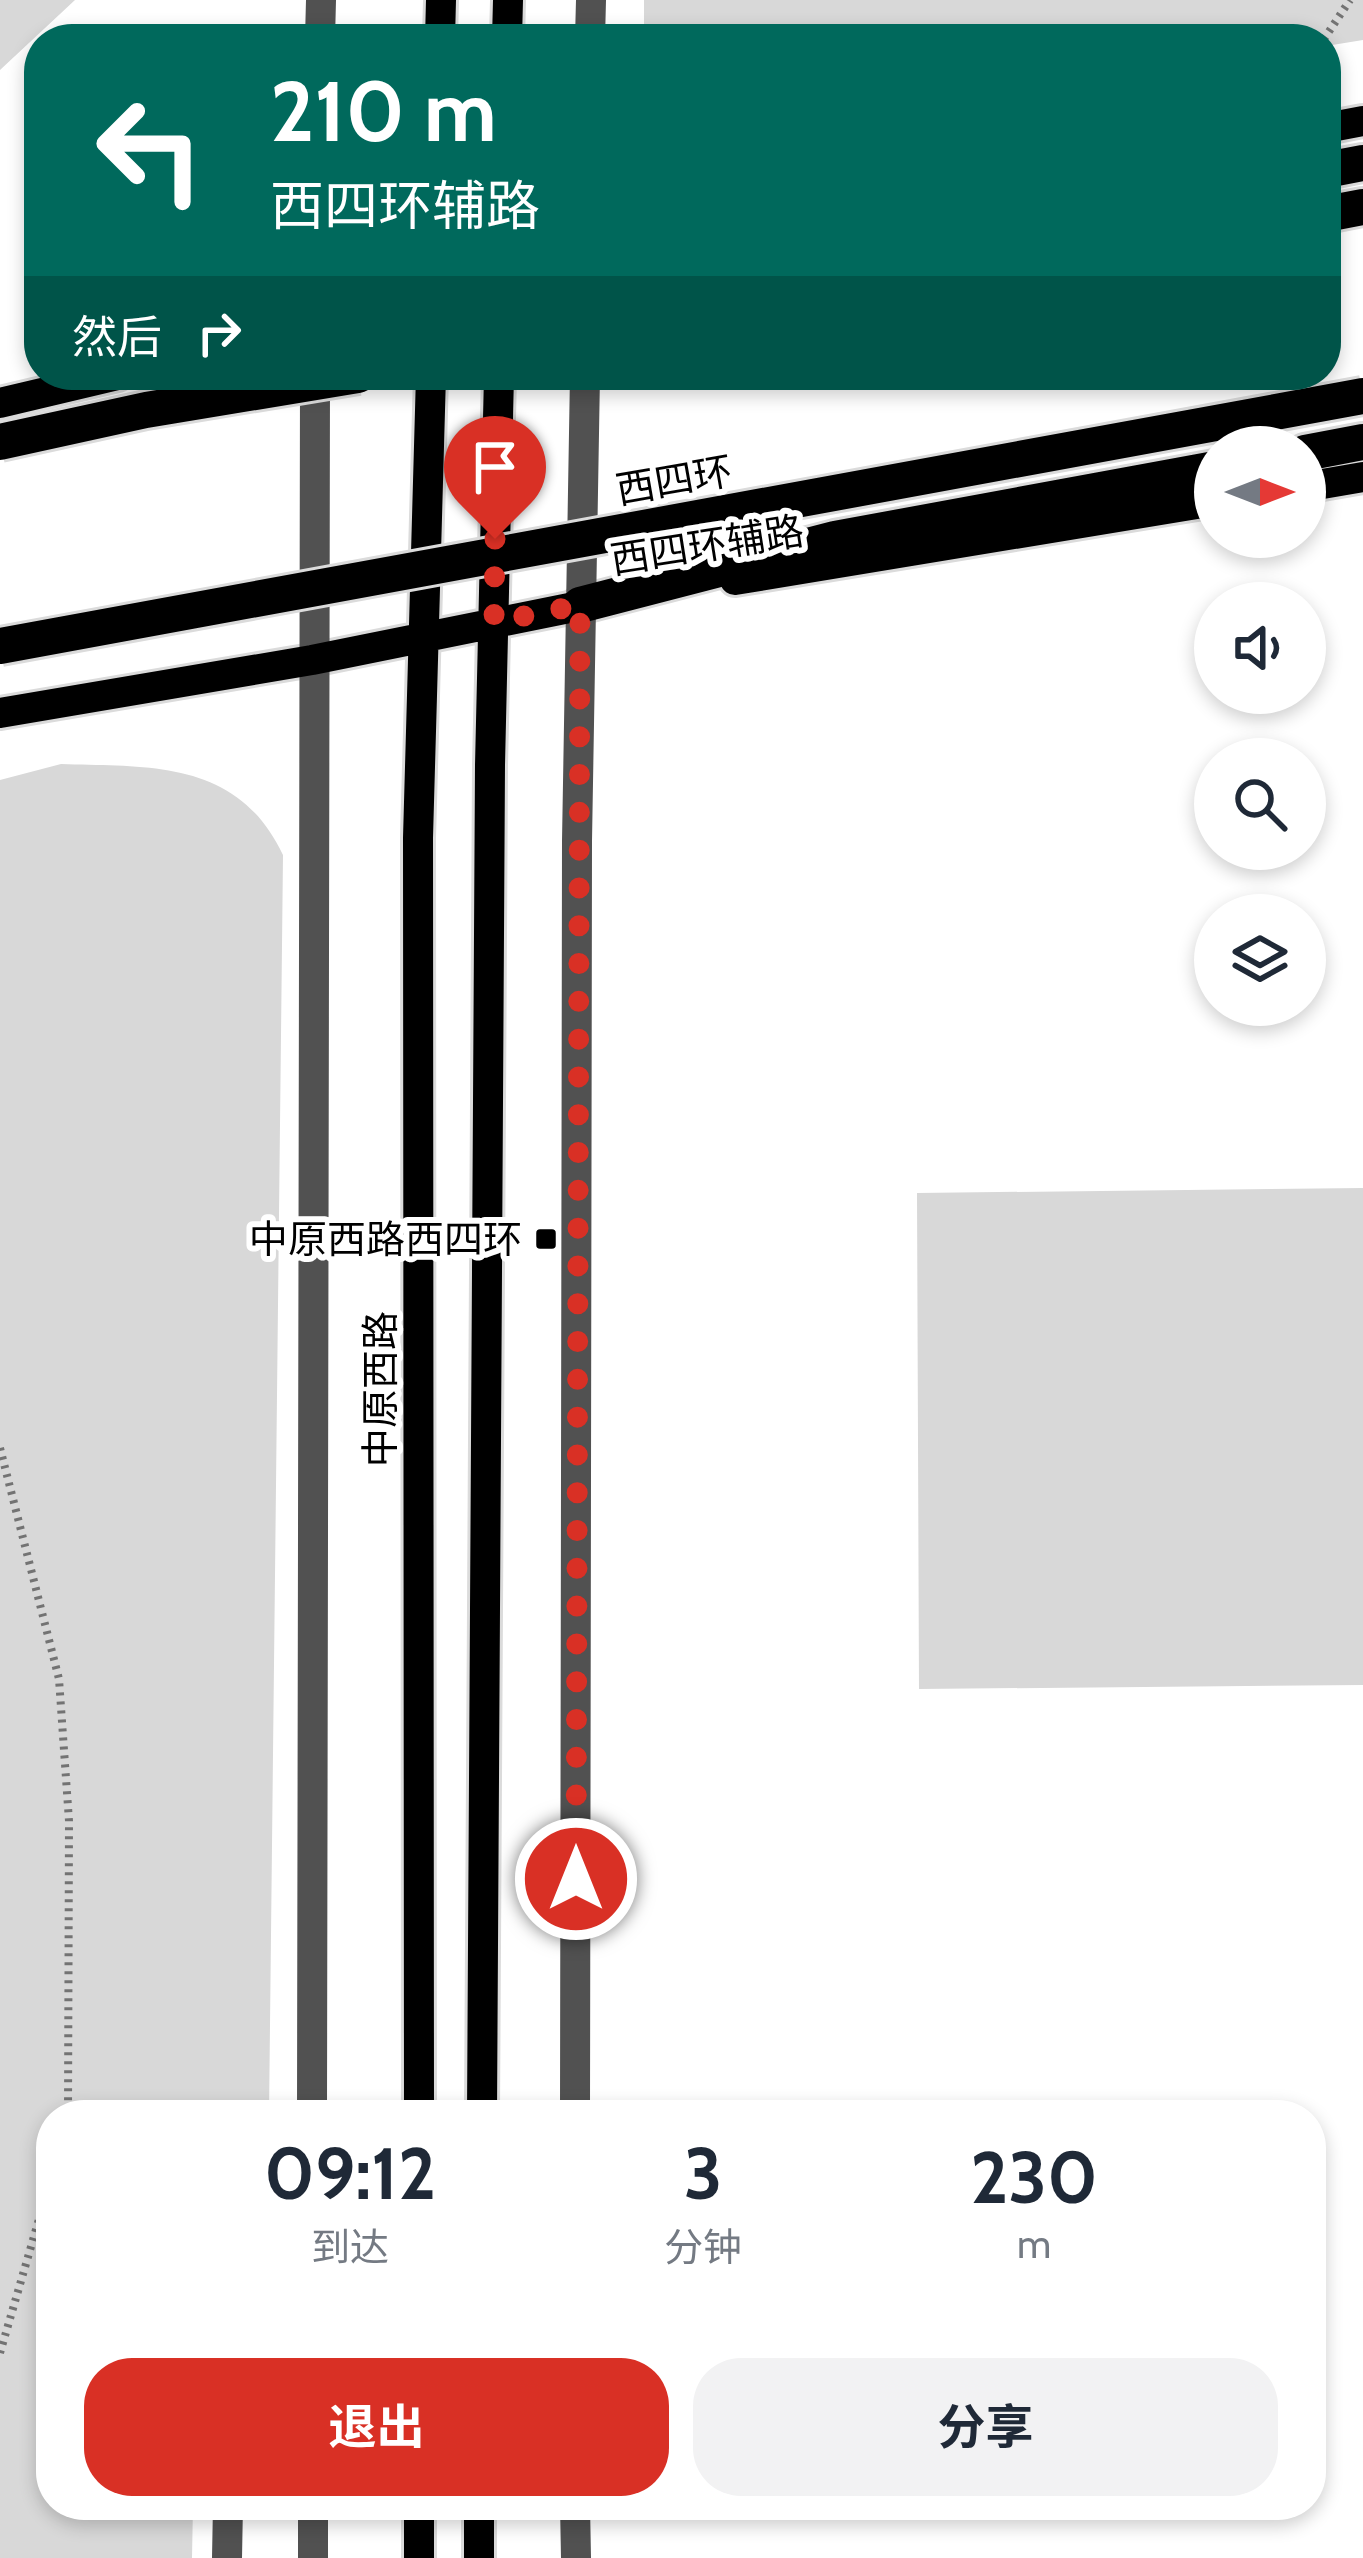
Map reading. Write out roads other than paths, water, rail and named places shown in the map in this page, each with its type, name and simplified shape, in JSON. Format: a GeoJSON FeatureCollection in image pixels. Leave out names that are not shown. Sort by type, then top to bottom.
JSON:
{"type":"FeatureCollection","features":[{"type":"Feature","properties":{"kind":"highway"},"geometry":{"type":"LineString","coordinates":[[0,442],[267,390]]}},
{"type":"Feature","properties":{"kind":"highway","name":"西四环"},"geometry":{"type":"LineString","coordinates":[[0,646],[1363,396]]}},
{"type":"Feature","properties":{"kind":"highway"},"geometry":{"type":"LineString","coordinates":[[1326,449],[1363,442]]}},
{"type":"Feature","properties":{"kind":"highway"},"geometry":{"type":"LineString","coordinates":[[580,605],[835,539],[1194,474]]}},
{"type":"Feature","properties":{"kind":"main road"},"geometry":{"type":"LineString","coordinates":[[0,403],[55,390]]}},
{"type":"Feature","properties":{"kind":"main road","name":"中原西路"},"geometry":{"type":"LineString","coordinates":[[419,2100],[418,838],[431,390]]}},
{"type":"Feature","properties":{"kind":"main road"},"geometry":{"type":"LineString","coordinates":[[482,2100],[499,390]]}},
{"type":"Feature","properties":{"kind":"main road"},"geometry":{"type":"LineString","coordinates":[[1326,483],[1363,477]]}},
{"type":"Feature","properties":{"kind":"main road","name":"西四环辅路"},"geometry":{"type":"LineString","coordinates":[[0,712],[312,659],[580,605],[1194,504]]}},
{"type":"Feature","properties":{"kind":"main road"},"geometry":{"type":"LineString","coordinates":[[419,2520],[419,2558]]}},
{"type":"Feature","properties":{"kind":"main road"},"geometry":{"type":"LineString","coordinates":[[479,2520],[479,2558]]}},
{"type":"Feature","properties":{"kind":"street"},"geometry":{"type":"LineString","coordinates":[[312,2100],[315,390]]}},
{"type":"Feature","properties":{"kind":"street"},"geometry":{"type":"LineString","coordinates":[[575,2100],[585,390]]}},
{"type":"Feature","properties":{"kind":"street"},"geometry":{"type":"LineString","coordinates":[[226,2558],[227,2520]]}},
{"type":"Feature","properties":{"kind":"street"},"geometry":{"type":"LineString","coordinates":[[313,2520],[313,2558]]}},
{"type":"Feature","properties":{"kind":"street"},"geometry":{"type":"LineString","coordinates":[[575,2520],[575,2558]]}},
{"type":"Feature","properties":{"kind":"place","name":"中原西路西四环"},"geometry":{"type":"Point","coordinates":[546,1239]}}]}
